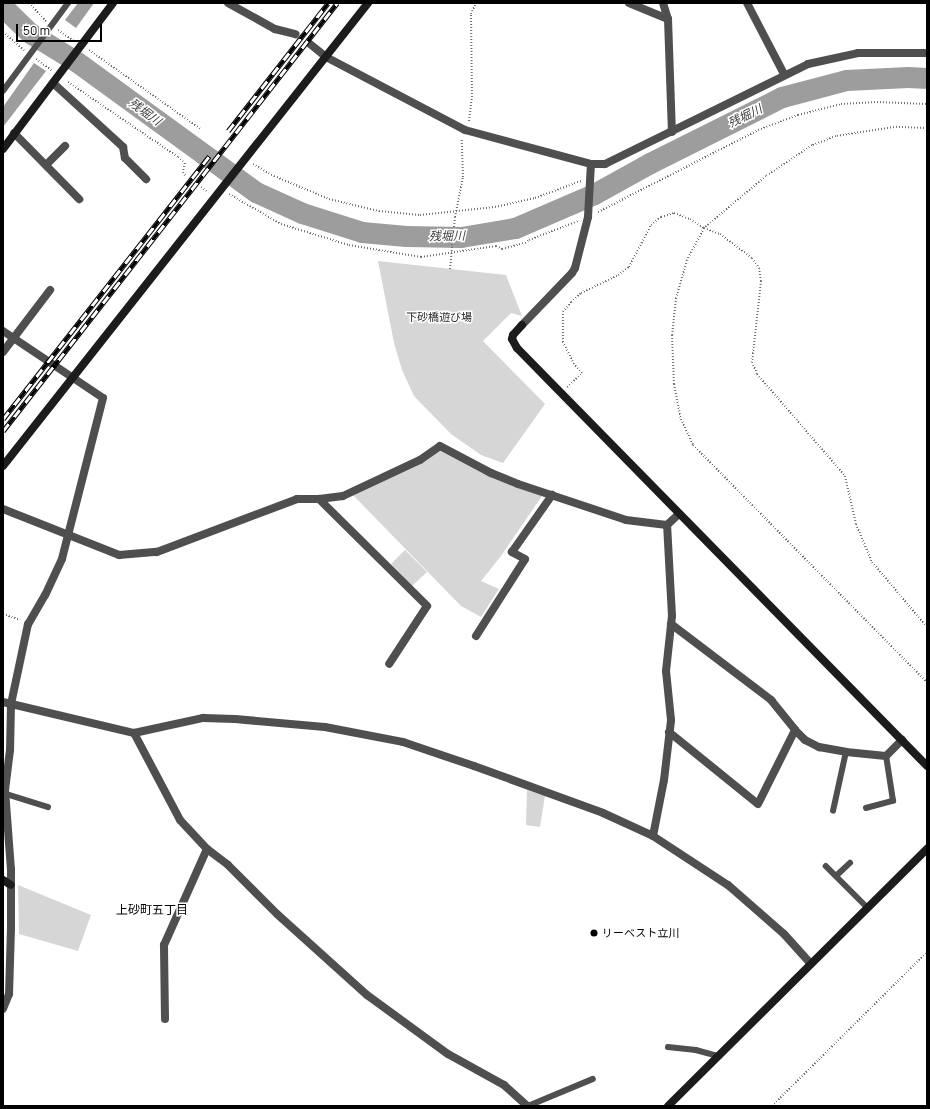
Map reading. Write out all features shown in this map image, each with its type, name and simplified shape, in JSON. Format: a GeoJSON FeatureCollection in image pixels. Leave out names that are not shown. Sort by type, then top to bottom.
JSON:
{"type":"FeatureCollection","features":[{"type":"Feature","properties":{"kind":"street"},"geometry":{"type":"LineString","coordinates":[[3,149],[53,83],[62,76],[78,45],[113,3]]}},
{"type":"Feature","properties":{"kind":"street"},"geometry":{"type":"LineString","coordinates":[[228,3],[275,29],[295,34]]}},
{"type":"Feature","properties":{"kind":"street"},"geometry":{"type":"LineString","coordinates":[[3,466],[73,377],[226,189],[368,3]]}},
{"type":"Feature","properties":{"kind":"street"},"geometry":{"type":"LineString","coordinates":[[629,3],[668,19]]}},
{"type":"Feature","properties":{"kind":"street"},"geometry":{"type":"LineString","coordinates":[[663,3],[668,19],[672,132]]}},
{"type":"Feature","properties":{"kind":"street"},"geometry":{"type":"LineString","coordinates":[[747,3],[784,74]]}},
{"type":"Feature","properties":{"kind":"street"},"geometry":{"type":"LineString","coordinates":[[310,44],[326,57],[465,130],[591,164],[605,164],[672,132],[784,74],[808,64],[838,56],[858,53],[927,53]]}},
{"type":"Feature","properties":{"kind":"street"},"geometry":{"type":"LineString","coordinates":[[53,83],[123,147],[125,158],[146,179]]}},
{"type":"Feature","properties":{"kind":"street"},"geometry":{"type":"LineString","coordinates":[[14,133],[79,199]]}},
{"type":"Feature","properties":{"kind":"street"},"geometry":{"type":"LineString","coordinates":[[46,165],[65,146]]}},
{"type":"Feature","properties":{"kind":"street"},"geometry":{"type":"LineString","coordinates":[[591,164],[590,179],[592,212],[572,273],[513,335],[513,344],[927,766]]}},
{"type":"Feature","properties":{"kind":"street"},"geometry":{"type":"LineString","coordinates":[[3,352],[50,290]]}},
{"type":"Feature","properties":{"kind":"street"},"geometry":{"type":"LineString","coordinates":[[3,331],[103,398],[59,566],[45,595],[28,624],[11,704],[6,794],[12,885],[9,994],[3,1009]]}},
{"type":"Feature","properties":{"kind":"street"},"geometry":{"type":"LineString","coordinates":[[3,508],[119,555],[157,552],[298,499],[343,496],[420,460],[440,446],[491,473],[626,520],[667,525],[679,514]]}},
{"type":"Feature","properties":{"kind":"street"},"geometry":{"type":"LineString","coordinates":[[476,636],[526,560],[512,552],[552,495]]}},
{"type":"Feature","properties":{"kind":"street"},"geometry":{"type":"LineString","coordinates":[[319,498],[427,606],[389,664]]}},
{"type":"Feature","properties":{"kind":"street"},"geometry":{"type":"LineString","coordinates":[[653,836],[664,780],[671,720],[666,670],[671,624],[667,525]]}},
{"type":"Feature","properties":{"kind":"street"},"geometry":{"type":"LineString","coordinates":[[671,624],[770,700],[805,740],[819,746],[846,752],[886,756],[902,740]]}},
{"type":"Feature","properties":{"kind":"street"},"geometry":{"type":"LineString","coordinates":[[3,702],[134,733],[203,718],[235,719],[325,727],[399,741],[474,766],[596,811],[653,836],[728,885],[784,934],[811,964]]}},
{"type":"Feature","properties":{"kind":"street"},"geometry":{"type":"LineString","coordinates":[[669,732],[758,804],[795,730]]}},
{"type":"Feature","properties":{"kind":"street"},"geometry":{"type":"LineString","coordinates":[[134,733],[180,820],[207,849],[228,865],[277,914],[367,995],[448,1054],[504,1085],[528,1106]]}},
{"type":"Feature","properties":{"kind":"street"},"geometry":{"type":"LineString","coordinates":[[165,1019],[164,945],[207,849]]}},
{"type":"Feature","properties":{"kind":"street"},"geometry":{"type":"LineString","coordinates":[[668,1106],[927,849]]}},
{"type":"Feature","properties":{"kind":"street"},"geometry":{"type":"LineString","coordinates":[[3,880],[12,885]]}},
{"type":"Feature","properties":{"kind":"lane"},"geometry":{"type":"LineString","coordinates":[[3,91],[68,3]]}},
{"type":"Feature","properties":{"kind":"lane"},"geometry":{"type":"LineString","coordinates":[[833,812],[846,752]]}},
{"type":"Feature","properties":{"kind":"lane"},"geometry":{"type":"LineString","coordinates":[[866,808],[893,801],[886,756]]}},
{"type":"Feature","properties":{"kind":"lane"},"geometry":{"type":"LineString","coordinates":[[6,794],[48,808]]}},
{"type":"Feature","properties":{"kind":"lane"},"geometry":{"type":"LineString","coordinates":[[836,876],[850,862]]}},
{"type":"Feature","properties":{"kind":"lane"},"geometry":{"type":"LineString","coordinates":[[826,866],[868,908]]}},
{"type":"Feature","properties":{"kind":"lane"},"geometry":{"type":"LineString","coordinates":[[668,1047],[696,1050],[719,1056]]}},
{"type":"Feature","properties":{"kind":"lane"},"geometry":{"type":"LineString","coordinates":[[528,1106],[593,1079]]}},
{"type":"Feature","properties":{"kind":"path"},"geometry":{"type":"LineString","coordinates":[[29,3],[51,26],[202,130]]}},
{"type":"Feature","properties":{"kind":"path"},"geometry":{"type":"LineString","coordinates":[[468,124],[472,97],[471,14],[476,3]]}},
{"type":"Feature","properties":{"kind":"path"},"geometry":{"type":"LineString","coordinates":[[62,76],[178,157],[185,163],[183,172],[185,175]]}},
{"type":"Feature","properties":{"kind":"path"},"geometry":{"type":"LineString","coordinates":[[592,212],[758,130],[798,115],[842,104],[877,102],[927,104]]}},
{"type":"Feature","properties":{"kind":"path"},"geometry":{"type":"LineString","coordinates":[[927,128],[894,127],[836,136],[812,145],[766,176],[704,228],[687,260],[676,298],[672,335],[674,384],[681,419],[693,445],[927,682]]}},
{"type":"Feature","properties":{"kind":"path"},"geometry":{"type":"LineString","coordinates":[[450,269],[453,253],[455,217],[458,212],[462,177],[462,137]]}},
{"type":"Feature","properties":{"kind":"path"},"geometry":{"type":"LineString","coordinates":[[247,162],[280,179],[328,199],[379,211],[420,215],[495,208],[535,198],[582,180]]}},
{"type":"Feature","properties":{"kind":"path"},"geometry":{"type":"LineString","coordinates":[[201,187],[209,192]]}},
{"type":"Feature","properties":{"kind":"path"},"geometry":{"type":"LineString","coordinates":[[226,189],[281,224],[349,246],[421,257],[496,246],[502,249],[525,244],[529,240],[580,220]]}},
{"type":"Feature","properties":{"kind":"path"},"geometry":{"type":"LineString","coordinates":[[576,378],[582,373],[574,364],[563,342],[563,312],[570,302],[581,293],[618,275],[629,266],[651,226],[661,217],[674,213],[720,234],[752,258],[759,268],[760,281],[752,362],[757,374],[845,476],[856,524],[872,562],[927,627]]}},
{"type":"Feature","properties":{"kind":"path"},"geometry":{"type":"LineString","coordinates":[[3,614],[28,624]]}},
{"type":"Feature","properties":{"kind":"path"},"geometry":{"type":"LineString","coordinates":[[772,1106],[927,952]]}},
{"type":"Feature","properties":{"kind":"green space","name":"下砂橋遊び場"},"geometry":{"type":"Polygon","coordinates":[[[378,261],[506,275],[522,316],[511,313],[483,341],[545,404],[503,463],[481,455],[451,434],[414,396],[402,370],[394,343],[378,261]]]}},
{"type":"Feature","properties":{"kind":"green space"},"geometry":{"type":"Polygon","coordinates":[[[438,449],[544,493],[501,556],[481,581],[499,589],[481,617],[461,606],[352,494],[438,449]]]}},
{"type":"Feature","properties":{"kind":"green space"},"geometry":{"type":"Polygon","coordinates":[[[405,550],[427,572],[412,586],[391,564],[405,550]]]}},
{"type":"Feature","properties":{"kind":"green space"},"geometry":{"type":"Polygon","coordinates":[[[527,790],[545,796],[540,827],[526,825],[527,790]]]}},
{"type":"Feature","properties":{"kind":"green space"},"geometry":{"type":"Polygon","coordinates":[[[18,885],[91,915],[78,951],[19,934],[18,885]]]}},
{"type":"Feature","properties":{"kind":"shaded area"},"geometry":{"type":"Polygon","coordinates":[[[78,3],[94,3],[76,28],[65,20],[78,3]]]}},
{"type":"Feature","properties":{"kind":"shaded area"},"geometry":{"type":"Polygon","coordinates":[[[34,63],[46,71],[3,127],[3,107],[34,63]]]}},
{"type":"Feature","properties":{"kind":"waterway","name":"残堀川"},"geometry":{"type":"LineString","coordinates":[[3,7],[30,33],[77,62],[256,192],[302,213],[362,232],[406,236],[461,237],[515,228],[594,194],[650,163],[782,97],[846,80],[908,77],[927,78]]}},
{"type":"Feature","properties":{"kind":"tunnel"},"geometry":{"type":"LineString","coordinates":[[295,34],[310,44]]}},
{"type":"Feature","properties":{"kind":"railway"},"geometry":{"type":"LineString","coordinates":[[228,131],[328,3]]}},
{"type":"Feature","properties":{"kind":"railway"},"geometry":{"type":"LineString","coordinates":[[3,431],[337,3]]}},
{"type":"Feature","properties":{"kind":"railway"},"geometry":{"type":"LineString","coordinates":[[3,419],[209,156]]}},
{"type":"Feature","properties":{"kind":"place","name":"リーベスト立川"},"geometry":{"type":"Point","coordinates":[594,933]}},
{"type":"Feature","properties":{"kind":"district","name":"上砂町五丁目"},"geometry":{"type":"Point","coordinates":[152,910]}}]}
